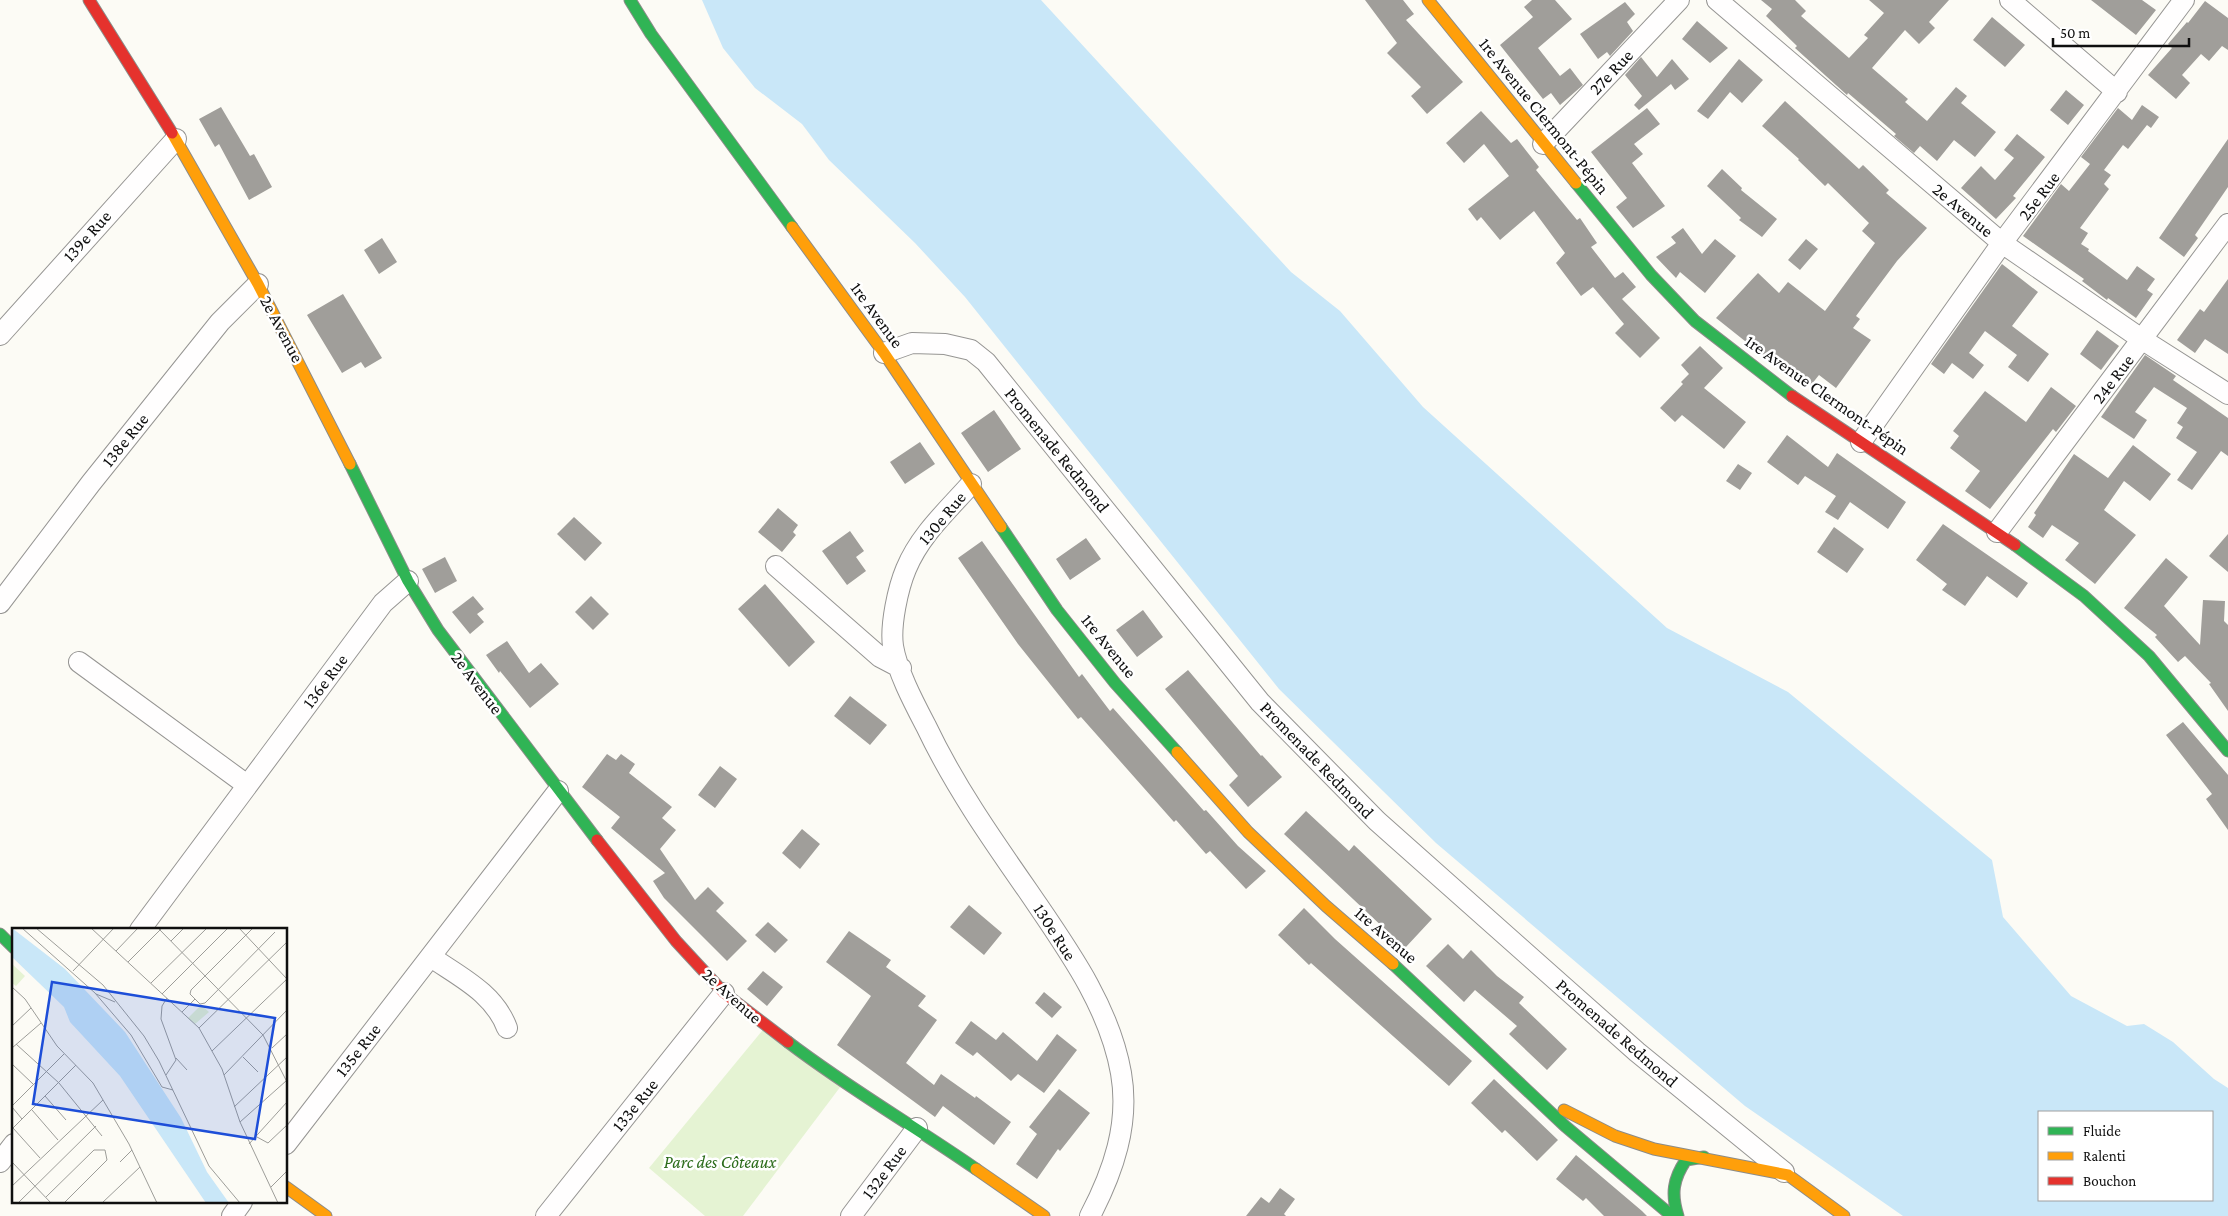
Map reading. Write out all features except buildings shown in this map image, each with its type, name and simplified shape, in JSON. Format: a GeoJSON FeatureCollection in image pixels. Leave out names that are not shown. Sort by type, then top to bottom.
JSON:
{"type":"FeatureCollection","features":[{"type":"Feature","properties":{"kind":"street","name":"2e Avenue"},"geometry":{"type":"LineString","coordinates":[[88,0],[176,139],[258,284],[307,376],[408,581],[438,630],[467,671],[558,791],[676,941],[724,993],[823,1068],[917,1128],[1044,1216]]}},
{"type":"Feature","properties":{"kind":"street","name":"1re Avenue"},"geometry":{"type":"LineString","coordinates":[[630,0],[652,34],[884,353],[1057,610],[1122,690],[1248,832],[1326,906],[1420,987],[1566,1126],[1672,1216]]}},
{"type":"Feature","properties":{"kind":"street","name":"1re Avenue Clermont-Pépin"},"geometry":{"type":"LineString","coordinates":[[1428,0],[1651,275],[1695,322],[1779,388],[1998,532],[2057,575],[2113,622],[2148,656],[2228,751]]}},
{"type":"Feature","properties":{"kind":"street","name":"27e Rue"},"geometry":{"type":"LineString","coordinates":[[1543,144],[1679,0]]}},
{"type":"Feature","properties":{"kind":"street","name":"2e Avenue"},"geometry":{"type":"LineString","coordinates":[[1717,0],[2002,244],[2142,340],[2228,394]]}},
{"type":"Feature","properties":{"kind":"street"},"geometry":{"type":"LineString","coordinates":[[2010,0],[2117,92]]}},
{"type":"Feature","properties":{"kind":"street","name":"25e Rue"},"geometry":{"type":"LineString","coordinates":[[1861,442],[2002,244],[2184,0]]}},
{"type":"Feature","properties":{"kind":"street","name":"139e Rue"},"geometry":{"type":"LineString","coordinates":[[0,334],[176,139]]}},
{"type":"Feature","properties":{"kind":"street","name":"24e Rue"},"geometry":{"type":"LineString","coordinates":[[1998,532],[2228,224]]}},
{"type":"Feature","properties":{"kind":"street","name":"138e Rue"},"geometry":{"type":"LineString","coordinates":[[0,603],[91,484],[220,322],[258,284]]}},
{"type":"Feature","properties":{"kind":"street","name":"Promenade Redmond"},"geometry":{"type":"LineString","coordinates":[[884,353],[912,343],[945,344],[971,350],[986,362],[1260,702],[1392,834],[1637,1052],[1788,1175],[1844,1216]]}},
{"type":"Feature","properties":{"kind":"street","name":"130e Rue"},"geometry":{"type":"LineString","coordinates":[[971,484],[922,538],[906,570],[895,610],[893,645],[916,708],[940,756],[975,814],[1066,948],[1108,1022],[1121,1074],[1123,1108],[1117,1155],[1106,1185],[1090,1216]]}},
{"type":"Feature","properties":{"kind":"street"},"geometry":{"type":"LineString","coordinates":[[776,566],[880,657],[901,668]]}},
{"type":"Feature","properties":{"kind":"street","name":"136e Rue"},"geometry":{"type":"LineString","coordinates":[[141,928],[383,603],[408,581]]}},
{"type":"Feature","properties":{"kind":"street"},"geometry":{"type":"LineString","coordinates":[[79,662],[247,785]]}},
{"type":"Feature","properties":{"kind":"street","name":"135e Rue"},"geometry":{"type":"LineString","coordinates":[[288,1141],[558,791]]}},
{"type":"Feature","properties":{"kind":"street"},"geometry":{"type":"LineString","coordinates":[[0,934],[12,946]]}},
{"type":"Feature","properties":{"kind":"street"},"geometry":{"type":"LineString","coordinates":[[431,956],[490,999],[501,1012],[507,1028]]}},
{"type":"Feature","properties":{"kind":"street","name":"133e Rue"},"geometry":{"type":"LineString","coordinates":[[546,1216],[724,993]]}},
{"type":"Feature","properties":{"kind":"street","name":"Promenade Redmond"},"geometry":{"type":"LineString","coordinates":[[1530,1092],[1616,1136],[1654,1149],[1704,1157],[1788,1175]]}},
{"type":"Feature","properties":{"kind":"street","name":"132e Rue"},"geometry":{"type":"LineString","coordinates":[[851,1216],[917,1128]]}},
{"type":"Feature","properties":{"kind":"street"},"geometry":{"type":"LineString","coordinates":[[0,1162],[12,1147]]}},
{"type":"Feature","properties":{"kind":"street"},"geometry":{"type":"LineString","coordinates":[[1678,1216],[1672,1192],[1672,1181],[1686,1160],[1704,1157]]}},
{"type":"Feature","properties":{"kind":"street"},"geometry":{"type":"LineString","coordinates":[[288,1188],[326,1216]]}},
{"type":"Feature","properties":{"kind":"street"},"geometry":{"type":"LineString","coordinates":[[232,1216],[241,1204]]}},
{"type":"Feature","properties":{"kind":"green space","name":"Parc des Côteaux"},"geometry":{"type":"Polygon","coordinates":[[[766,1026],[844,1082],[743,1216],[705,1216],[649,1168],[766,1026]]]}},
{"type":"Feature","properties":{"kind":"water"},"geometry":{"type":"Polygon","coordinates":[[[702,0],[1041,0],[1291,272],[1340,311],[1423,407],[1667,628],[1788,692],[1992,860],[2003,917],[2071,996],[2127,1026],[2144,1024],[2173,1042],[2214,1079],[2228,1088],[2228,1216],[1903,1216],[1745,1106],[1436,843],[1279,689],[965,297],[915,243],[829,160],[802,124],[755,88],[723,48],[702,0]]]}},
{"type":"Feature","properties":{"kind":"traffic: fast"},"geometry":{"type":"LineString","coordinates":[[630,0],[651,34],[792,227]]}},
{"type":"Feature","properties":{"kind":"traffic: fast"},"geometry":{"type":"LineString","coordinates":[[1576,183],[1651,275],[1695,321],[1792,396]]}},
{"type":"Feature","properties":{"kind":"traffic: fast"},"geometry":{"type":"LineString","coordinates":[[350,464],[408,581],[438,630],[597,840]]}},
{"type":"Feature","properties":{"kind":"traffic: fast"},"geometry":{"type":"LineString","coordinates":[[1001,527],[1057,610],[1115,683],[1177,752]]}},
{"type":"Feature","properties":{"kind":"traffic: fast"},"geometry":{"type":"LineString","coordinates":[[2015,545],[2084,596],[2149,656],[2228,751]]}},
{"type":"Feature","properties":{"kind":"traffic: fast"},"geometry":{"type":"LineString","coordinates":[[0,934],[12,946]]}},
{"type":"Feature","properties":{"kind":"traffic: fast"},"geometry":{"type":"LineString","coordinates":[[1393,964],[1565,1126],[1672,1216]]}},
{"type":"Feature","properties":{"kind":"traffic: fast"},"geometry":{"type":"LineString","coordinates":[[788,1042],[834,1075],[976,1169]]}},
{"type":"Feature","properties":{"kind":"traffic: fast"},"geometry":{"type":"LineString","coordinates":[[1678,1216],[1674,1201],[1674,1187],[1678,1174],[1686,1160],[1704,1157]]}},
{"type":"Feature","properties":{"kind":"traffic: slow"},"geometry":{"type":"LineString","coordinates":[[1428,0],[1576,183]]}},
{"type":"Feature","properties":{"kind":"traffic: slow"},"geometry":{"type":"LineString","coordinates":[[172,133],[258,284],[350,464]]}},
{"type":"Feature","properties":{"kind":"traffic: slow"},"geometry":{"type":"LineString","coordinates":[[792,227],[884,353],[1001,527]]}},
{"type":"Feature","properties":{"kind":"traffic: slow"},"geometry":{"type":"LineString","coordinates":[[1177,752],[1248,832],[1326,906],[1393,964]]}},
{"type":"Feature","properties":{"kind":"traffic: slow"},"geometry":{"type":"LineString","coordinates":[[1564,1110],[1615,1136],[1654,1149],[1788,1175],[1844,1216]]}},
{"type":"Feature","properties":{"kind":"traffic: slow"},"geometry":{"type":"LineString","coordinates":[[976,1169],[1044,1216]]}},
{"type":"Feature","properties":{"kind":"traffic: slow"},"geometry":{"type":"LineString","coordinates":[[288,1188],[326,1216]]}},
{"type":"Feature","properties":{"kind":"traffic: jam"},"geometry":{"type":"LineString","coordinates":[[89,0],[172,133]]}},
{"type":"Feature","properties":{"kind":"traffic: jam"},"geometry":{"type":"LineString","coordinates":[[1792,396],[2015,545]]}},
{"type":"Feature","properties":{"kind":"traffic: jam"},"geometry":{"type":"LineString","coordinates":[[597,840],[676,941],[724,993],[788,1042]]}}]}
